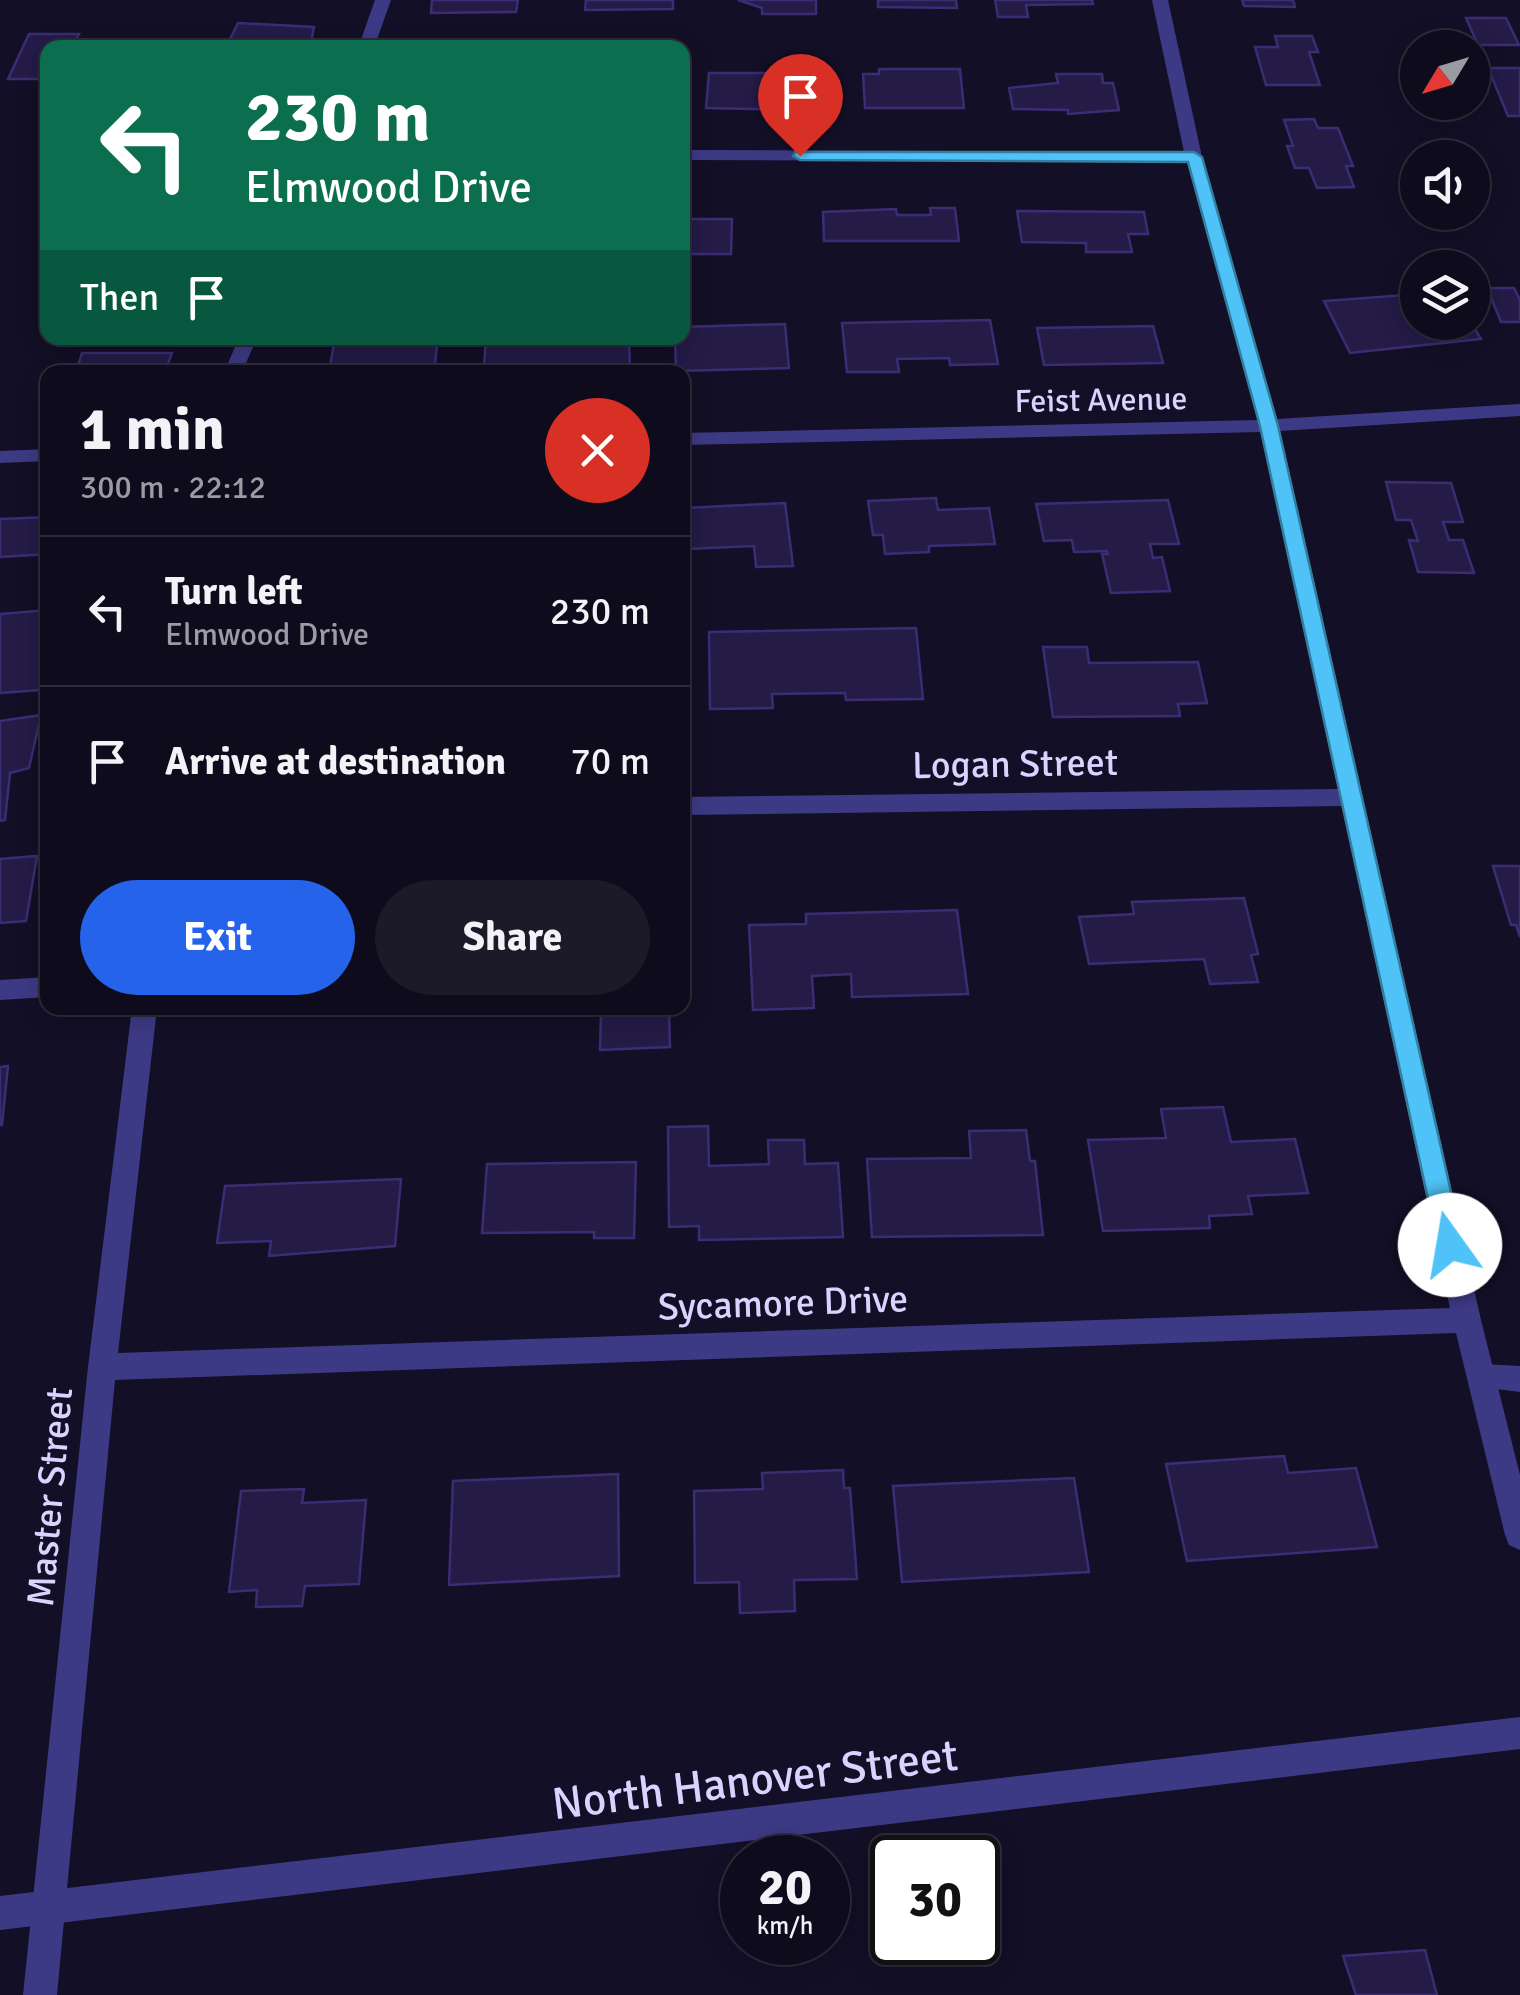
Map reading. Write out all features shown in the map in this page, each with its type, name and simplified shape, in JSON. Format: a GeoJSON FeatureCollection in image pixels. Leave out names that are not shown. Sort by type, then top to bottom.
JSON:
{"type":"FeatureCollection","features":[{"type":"Feature","properties":{"kind":"street"},"geometry":{"type":"LineString","coordinates":[[369,40],[383,0]]}},
{"type":"Feature","properties":{"kind":"street"},"geometry":{"type":"LineString","coordinates":[[1160,0],[1194,157],[1269,426],[1467,1320],[1520,1535]]}},
{"type":"Feature","properties":{"kind":"street"},"geometry":{"type":"LineString","coordinates":[[690,155],[1194,157]]}},
{"type":"Feature","properties":{"kind":"street","name":"Feist Avenue"},"geometry":{"type":"LineString","coordinates":[[690,439],[1269,426],[1520,410]]}},
{"type":"Feature","properties":{"kind":"street"},"geometry":{"type":"LineString","coordinates":[[0,457],[40,455]]}},
{"type":"Feature","properties":{"kind":"street","name":"Logan Street"},"geometry":{"type":"LineString","coordinates":[[690,806],[1349,796]]}},
{"type":"Feature","properties":{"kind":"street"},"geometry":{"type":"LineString","coordinates":[[0,990],[40,988]]}},
{"type":"Feature","properties":{"kind":"street","name":"Master Street"},"geometry":{"type":"LineString","coordinates":[[40,1995],[102,1367],[143,1015]]}},
{"type":"Feature","properties":{"kind":"street","name":"Sycamore Drive"},"geometry":{"type":"LineString","coordinates":[[102,1367],[1467,1320]]}},
{"type":"Feature","properties":{"kind":"street"},"geometry":{"type":"LineString","coordinates":[[1483,1377],[1520,1378]]}},
{"type":"Feature","properties":{"kind":"street","name":"North Hanover Street"},"geometry":{"type":"LineString","coordinates":[[0,1914],[1520,1733]]}},
{"type":"Feature","properties":{"kind":"building"},"geometry":{"type":"Polygon","coordinates":[[[432,0],[518,0],[516,12],[431,13],[432,0]]]}},
{"type":"Feature","properties":{"kind":"building"},"geometry":{"type":"Polygon","coordinates":[[[586,0],[673,0],[673,9],[585,10],[586,0]]]}},
{"type":"Feature","properties":{"kind":"building"},"geometry":{"type":"Polygon","coordinates":[[[738,0],[816,0],[816,14],[762,14],[762,8],[738,0]]]}},
{"type":"Feature","properties":{"kind":"building"},"geometry":{"type":"Polygon","coordinates":[[[878,0],[956,0],[957,8],[878,7],[878,0]]]}},
{"type":"Feature","properties":{"kind":"building"},"geometry":{"type":"Polygon","coordinates":[[[995,0],[1092,0],[1093,4],[1026,5],[1028,17],[998,17],[995,0]]]}},
{"type":"Feature","properties":{"kind":"building"},"geometry":{"type":"Polygon","coordinates":[[[1242,0],[1293,0],[1295,7],[1244,6],[1242,0]]]}},
{"type":"Feature","properties":{"kind":"building"},"geometry":{"type":"Polygon","coordinates":[[[1466,18],[1506,18],[1519,45],[1490,45],[1490,30],[1471,30],[1466,18]]]}},
{"type":"Feature","properties":{"kind":"building"},"geometry":{"type":"Polygon","coordinates":[[[238,23],[314,27],[312,40],[230,40],[238,23]]]}},
{"type":"Feature","properties":{"kind":"building"},"geometry":{"type":"Polygon","coordinates":[[[29,34],[79,34],[76,40],[40,40],[40,79],[8,79],[29,34]]]}},
{"type":"Feature","properties":{"kind":"building"},"geometry":{"type":"Polygon","coordinates":[[[1275,36],[1312,36],[1318,52],[1309,52],[1320,85],[1266,85],[1255,47],[1278,47],[1275,36]]]}},
{"type":"Feature","properties":{"kind":"building"},"geometry":{"type":"Polygon","coordinates":[[[1490,68],[1520,68],[1520,116],[1508,116],[1490,68]]]}},
{"type":"Feature","properties":{"kind":"building"},"geometry":{"type":"Polygon","coordinates":[[[879,69],[960,69],[964,108],[865,108],[863,74],[879,74],[879,69]]]}},
{"type":"Feature","properties":{"kind":"building"},"geometry":{"type":"Polygon","coordinates":[[[792,70],[809,70],[809,110],[706,108],[709,73],[793,73],[792,70]]]}},
{"type":"Feature","properties":{"kind":"building"},"geometry":{"type":"Polygon","coordinates":[[[1056,74],[1102,74],[1103,83],[1113,83],[1119,110],[1068,114],[1068,110],[1013,109],[1009,88],[1058,83],[1056,74]]]}},
{"type":"Feature","properties":{"kind":"building"},"geometry":{"type":"Polygon","coordinates":[[[1314,119],[1318,128],[1338,128],[1353,166],[1346,166],[1354,187],[1317,188],[1309,168],[1295,168],[1284,120],[1314,119]]]}},
{"type":"Feature","properties":{"kind":"building"},"geometry":{"type":"Polygon","coordinates":[[[930,208],[955,208],[959,241],[824,241],[823,212],[896,209],[897,215],[931,215],[930,208]]]}},
{"type":"Feature","properties":{"kind":"building"},"geometry":{"type":"Polygon","coordinates":[[[1017,211],[1144,212],[1148,234],[1128,234],[1132,252],[1086,252],[1086,243],[1022,242],[1017,211]]]}},
{"type":"Feature","properties":{"kind":"building"},"geometry":{"type":"Polygon","coordinates":[[[690,219],[732,219],[731,254],[690,254],[690,219]]]}},
{"type":"Feature","properties":{"kind":"building"},"geometry":{"type":"Polygon","coordinates":[[[1490,288],[1514,288],[1520,300],[1520,322],[1501,322],[1490,288]]]}},
{"type":"Feature","properties":{"kind":"building"},"geometry":{"type":"Polygon","coordinates":[[[1400,295],[1400,340],[1472,340],[1350,353],[1324,301],[1400,295]]]}},
{"type":"Feature","properties":{"kind":"building"},"geometry":{"type":"Polygon","coordinates":[[[990,320],[998,364],[950,365],[949,358],[897,359],[899,372],[847,372],[842,323],[990,320]]]}},
{"type":"Feature","properties":{"kind":"building"},"geometry":{"type":"Polygon","coordinates":[[[785,324],[789,368],[690,371],[690,365],[676,365],[675,345],[690,345],[690,327],[785,324]]]}},
{"type":"Feature","properties":{"kind":"building"},"geometry":{"type":"Polygon","coordinates":[[[1153,326],[1163,363],[1044,365],[1037,328],[1153,326]]]}},
{"type":"Feature","properties":{"kind":"building"},"geometry":{"type":"Polygon","coordinates":[[[334,345],[437,345],[435,365],[330,365],[334,345]]]}},
{"type":"Feature","properties":{"kind":"building"},"geometry":{"type":"Polygon","coordinates":[[[486,345],[629,345],[630,365],[484,365],[486,345]]]}},
{"type":"Feature","properties":{"kind":"building"},"geometry":{"type":"Polygon","coordinates":[[[82,353],[172,353],[168,365],[78,365],[82,353]]]}},
{"type":"Feature","properties":{"kind":"building"},"geometry":{"type":"Polygon","coordinates":[[[1386,482],[1451,483],[1463,522],[1443,522],[1449,540],[1463,540],[1474,573],[1418,572],[1409,540],[1418,541],[1411,520],[1396,520],[1386,482]]]}},
{"type":"Feature","properties":{"kind":"building"},"geometry":{"type":"Polygon","coordinates":[[[936,498],[938,510],[989,508],[995,544],[929,546],[929,552],[885,554],[883,535],[873,535],[868,501],[936,498]]]}},
{"type":"Feature","properties":{"kind":"building"},"geometry":{"type":"Polygon","coordinates":[[[1168,500],[1179,544],[1150,544],[1153,558],[1162,557],[1170,591],[1111,593],[1102,554],[1108,554],[1107,551],[1074,552],[1072,540],[1044,541],[1036,504],[1168,500]]]}},
{"type":"Feature","properties":{"kind":"building"},"geometry":{"type":"Polygon","coordinates":[[[785,503],[793,566],[756,567],[754,546],[690,549],[690,508],[785,503]]]}},
{"type":"Feature","properties":{"kind":"building"},"geometry":{"type":"Polygon","coordinates":[[[40,517],[40,554],[0,557],[0,519],[40,517]]]}},
{"type":"Feature","properties":{"kind":"building"},"geometry":{"type":"Polygon","coordinates":[[[40,611],[40,690],[0,693],[0,614],[40,611]]]}},
{"type":"Feature","properties":{"kind":"building"},"geometry":{"type":"Polygon","coordinates":[[[916,628],[923,699],[846,700],[845,693],[772,694],[773,708],[710,709],[709,632],[916,628]]]}},
{"type":"Feature","properties":{"kind":"building"},"geometry":{"type":"Polygon","coordinates":[[[1043,647],[1087,647],[1089,663],[1198,662],[1207,703],[1178,704],[1180,716],[1053,717],[1043,647]]]}},
{"type":"Feature","properties":{"kind":"building"},"geometry":{"type":"Polygon","coordinates":[[[40,715],[29,768],[10,773],[5,820],[0,821],[0,721],[40,715]]]}},
{"type":"Feature","properties":{"kind":"building"},"geometry":{"type":"Polygon","coordinates":[[[37,856],[26,921],[0,923],[0,859],[37,856]]]}},
{"type":"Feature","properties":{"kind":"building"},"geometry":{"type":"Polygon","coordinates":[[[1493,866],[1520,866],[1520,937],[1516,925],[1511,925],[1493,866]]]}},
{"type":"Feature","properties":{"kind":"building"},"geometry":{"type":"Polygon","coordinates":[[[1244,898],[1258,954],[1251,955],[1258,982],[1210,984],[1204,959],[1089,964],[1079,917],[1134,914],[1132,902],[1244,898]]]}},
{"type":"Feature","properties":{"kind":"building"},"geometry":{"type":"Polygon","coordinates":[[[957,910],[968,994],[852,997],[851,974],[812,976],[814,1008],[753,1010],[749,925],[806,924],[806,914],[957,910]]]}},
{"type":"Feature","properties":{"kind":"building"},"geometry":{"type":"Polygon","coordinates":[[[601,1015],[669,1015],[670,1047],[600,1050],[601,1015]]]}},
{"type":"Feature","properties":{"kind":"building"},"geometry":{"type":"Polygon","coordinates":[[[8,1066],[2,1125],[0,1125],[0,1067],[8,1066]]]}},
{"type":"Feature","properties":{"kind":"building"},"geometry":{"type":"Polygon","coordinates":[[[1223,1107],[1231,1142],[1295,1139],[1308,1193],[1248,1196],[1252,1214],[1209,1216],[1210,1228],[1103,1231],[1088,1140],[1166,1138],[1161,1109],[1223,1107]]]}},
{"type":"Feature","properties":{"kind":"building"},"geometry":{"type":"Polygon","coordinates":[[[708,1126],[709,1166],[769,1164],[768,1140],[804,1140],[805,1164],[838,1163],[843,1237],[699,1240],[699,1226],[669,1227],[668,1127],[708,1126]]]}},
{"type":"Feature","properties":{"kind":"building"},"geometry":{"type":"Polygon","coordinates":[[[1026,1130],[1030,1161],[1035,1161],[1043,1235],[872,1237],[867,1159],[971,1158],[969,1131],[1026,1130]]]}},
{"type":"Feature","properties":{"kind":"building"},"geometry":{"type":"Polygon","coordinates":[[[636,1162],[634,1238],[594,1238],[594,1232],[482,1233],[487,1164],[636,1162]]]}},
{"type":"Feature","properties":{"kind":"building"},"geometry":{"type":"Polygon","coordinates":[[[401,1179],[395,1246],[269,1256],[271,1241],[217,1243],[225,1186],[401,1179]]]}},
{"type":"Feature","properties":{"kind":"building"},"geometry":{"type":"Polygon","coordinates":[[[1284,1456],[1288,1473],[1356,1468],[1377,1547],[1187,1561],[1166,1464],[1284,1456]]]}},
{"type":"Feature","properties":{"kind":"building"},"geometry":{"type":"Polygon","coordinates":[[[843,1470],[844,1488],[850,1488],[857,1579],[794,1580],[795,1611],[740,1613],[739,1582],[695,1583],[694,1491],[763,1489],[762,1473],[843,1470]]]}},
{"type":"Feature","properties":{"kind":"building"},"geometry":{"type":"Polygon","coordinates":[[[618,1474],[619,1576],[449,1585],[453,1481],[618,1474]]]}},
{"type":"Feature","properties":{"kind":"building"},"geometry":{"type":"Polygon","coordinates":[[[1074,1478],[1089,1572],[902,1582],[893,1486],[1074,1478]]]}},
{"type":"Feature","properties":{"kind":"building"},"geometry":{"type":"Polygon","coordinates":[[[304,1489],[302,1503],[366,1500],[359,1584],[305,1586],[302,1606],[256,1607],[257,1590],[229,1592],[241,1491],[304,1489]]]}},
{"type":"Feature","properties":{"kind":"building"},"geometry":{"type":"Polygon","coordinates":[[[1425,1950],[1437,1995],[1356,1995],[1343,1956],[1425,1950]]]}},
{"type":"Feature","properties":{"kind":"route"},"geometry":{"type":"LineString","coordinates":[[800,156],[1194,157],[1269,426],[1450,1245]]}}]}
